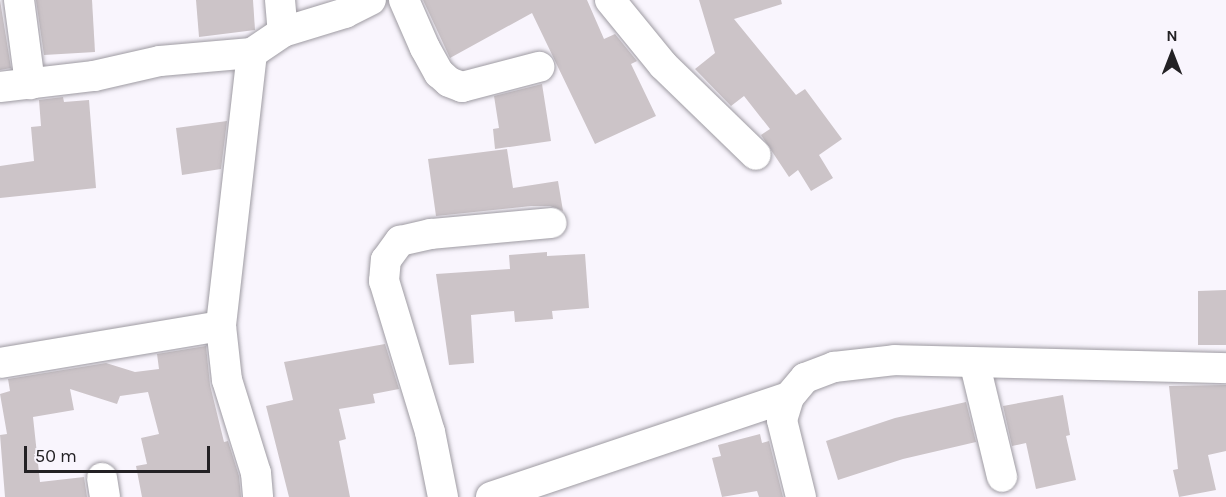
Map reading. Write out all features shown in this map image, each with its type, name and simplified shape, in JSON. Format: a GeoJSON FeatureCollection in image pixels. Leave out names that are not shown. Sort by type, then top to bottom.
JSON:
{"type":"FeatureCollection","features":[{"type":"Feature","properties":{"kind":"street"},"geometry":{"type":"LineString","coordinates":[[19,0],[30,84]]}},
{"type":"Feature","properties":{"kind":"street"},"geometry":{"type":"LineString","coordinates":[[280,0],[283,32]]}},
{"type":"Feature","properties":{"kind":"street"},"geometry":{"type":"LineString","coordinates":[[0,87],[94,76],[160,61],[252,52],[283,32],[345,13],[371,0]]}},
{"type":"Feature","properties":{"kind":"street"},"geometry":{"type":"LineString","coordinates":[[404,0],[425,48],[439,73],[449,82],[462,87],[539,67]]}},
{"type":"Feature","properties":{"kind":"street"},"geometry":{"type":"LineString","coordinates":[[610,0],[663,65],[756,155]]}},
{"type":"Feature","properties":{"kind":"street"},"geometry":{"type":"LineString","coordinates":[[252,52],[221,326],[227,380],[256,473],[258,497]]}},
{"type":"Feature","properties":{"kind":"street"},"geometry":{"type":"LineString","coordinates":[[443,497],[430,432],[384,281],[386,260],[400,241],[431,234],[551,223]]}},
{"type":"Feature","properties":{"kind":"street"},"geometry":{"type":"LineString","coordinates":[[0,363],[221,326]]}},
{"type":"Feature","properties":{"kind":"street"},"geometry":{"type":"LineString","coordinates":[[801,497],[782,420],[789,397],[805,378],[834,367],[895,360],[975,365],[1226,368]]}},
{"type":"Feature","properties":{"kind":"street"},"geometry":{"type":"LineString","coordinates":[[975,365],[1002,477]]}},
{"type":"Feature","properties":{"kind":"street"},"geometry":{"type":"LineString","coordinates":[[491,497],[789,397]]}},
{"type":"Feature","properties":{"kind":"building"},"geometry":{"type":"Polygon","coordinates":[[[0,0],[11,68],[0,70],[0,0]]]}},
{"type":"Feature","properties":{"kind":"building"},"geometry":{"type":"Polygon","coordinates":[[[36,0],[92,0],[95,52],[44,55],[36,0]]]}},
{"type":"Feature","properties":{"kind":"building"},"geometry":{"type":"Polygon","coordinates":[[[196,0],[253,0],[255,30],[199,37],[196,0]]]}},
{"type":"Feature","properties":{"kind":"building"},"geometry":{"type":"Polygon","coordinates":[[[423,0],[587,0],[604,39],[615,34],[637,61],[631,64],[656,116],[595,144],[532,13],[450,58],[423,0]]]}},
{"type":"Feature","properties":{"kind":"building"},"geometry":{"type":"Polygon","coordinates":[[[699,0],[781,0],[782,4],[734,19],[796,95],[805,89],[842,139],[819,155],[833,178],[811,191],[798,170],[789,177],[761,135],[770,129],[744,96],[731,106],[695,69],[715,53],[699,0]]]}},
{"type":"Feature","properties":{"kind":"building"},"geometry":{"type":"Polygon","coordinates":[[[542,84],[551,141],[495,149],[493,129],[499,128],[494,96],[542,84]]]}},
{"type":"Feature","properties":{"kind":"building"},"geometry":{"type":"Polygon","coordinates":[[[63,97],[64,102],[89,100],[96,188],[0,198],[0,166],[34,161],[31,127],[41,126],[39,100],[63,97]]]}},
{"type":"Feature","properties":{"kind":"building"},"geometry":{"type":"Polygon","coordinates":[[[227,121],[221,169],[182,175],[176,128],[227,121]]]}},
{"type":"Feature","properties":{"kind":"building"},"geometry":{"type":"Polygon","coordinates":[[[507,149],[513,188],[558,181],[563,211],[550,206],[531,206],[436,216],[428,159],[507,149]]]}},
{"type":"Feature","properties":{"kind":"building"},"geometry":{"type":"Polygon","coordinates":[[[547,252],[547,256],[585,254],[589,308],[552,311],[553,319],[515,322],[514,311],[471,315],[474,363],[449,365],[436,274],[510,269],[509,255],[547,252]]]}},
{"type":"Feature","properties":{"kind":"building"},"geometry":{"type":"Polygon","coordinates":[[[1226,290],[1226,345],[1198,345],[1198,291],[1226,290]]]}},
{"type":"Feature","properties":{"kind":"building"},"geometry":{"type":"Polygon","coordinates":[[[385,344],[399,389],[373,394],[375,403],[339,409],[346,439],[339,441],[350,497],[289,497],[266,406],[293,400],[284,362],[385,344]]]}},
{"type":"Feature","properties":{"kind":"building"},"geometry":{"type":"Polygon","coordinates":[[[206,346],[210,385],[224,442],[228,441],[239,476],[241,497],[142,497],[136,466],[147,464],[141,438],[159,434],[148,392],[120,396],[117,404],[70,389],[74,410],[33,417],[40,482],[84,477],[87,497],[5,497],[0,435],[7,434],[0,394],[10,391],[8,379],[106,363],[135,372],[159,369],[157,354],[206,346]]]}},
{"type":"Feature","properties":{"kind":"building"},"geometry":{"type":"Polygon","coordinates":[[[1226,385],[1226,451],[1208,455],[1216,490],[1179,497],[1173,470],[1178,469],[1169,386],[1226,385]]]}},
{"type":"Feature","properties":{"kind":"building"},"geometry":{"type":"Polygon","coordinates":[[[1063,395],[1070,435],[1066,436],[1076,480],[1036,489],[1026,443],[1012,446],[1003,406],[1063,395]]]}},
{"type":"Feature","properties":{"kind":"building"},"geometry":{"type":"Polygon","coordinates":[[[966,402],[976,442],[903,459],[838,480],[826,441],[895,418],[966,402]]]}},
{"type":"Feature","properties":{"kind":"building"},"geometry":{"type":"Polygon","coordinates":[[[760,434],[762,443],[769,441],[783,497],[759,497],[757,491],[722,497],[712,458],[721,456],[718,445],[760,434]]]}}]}
